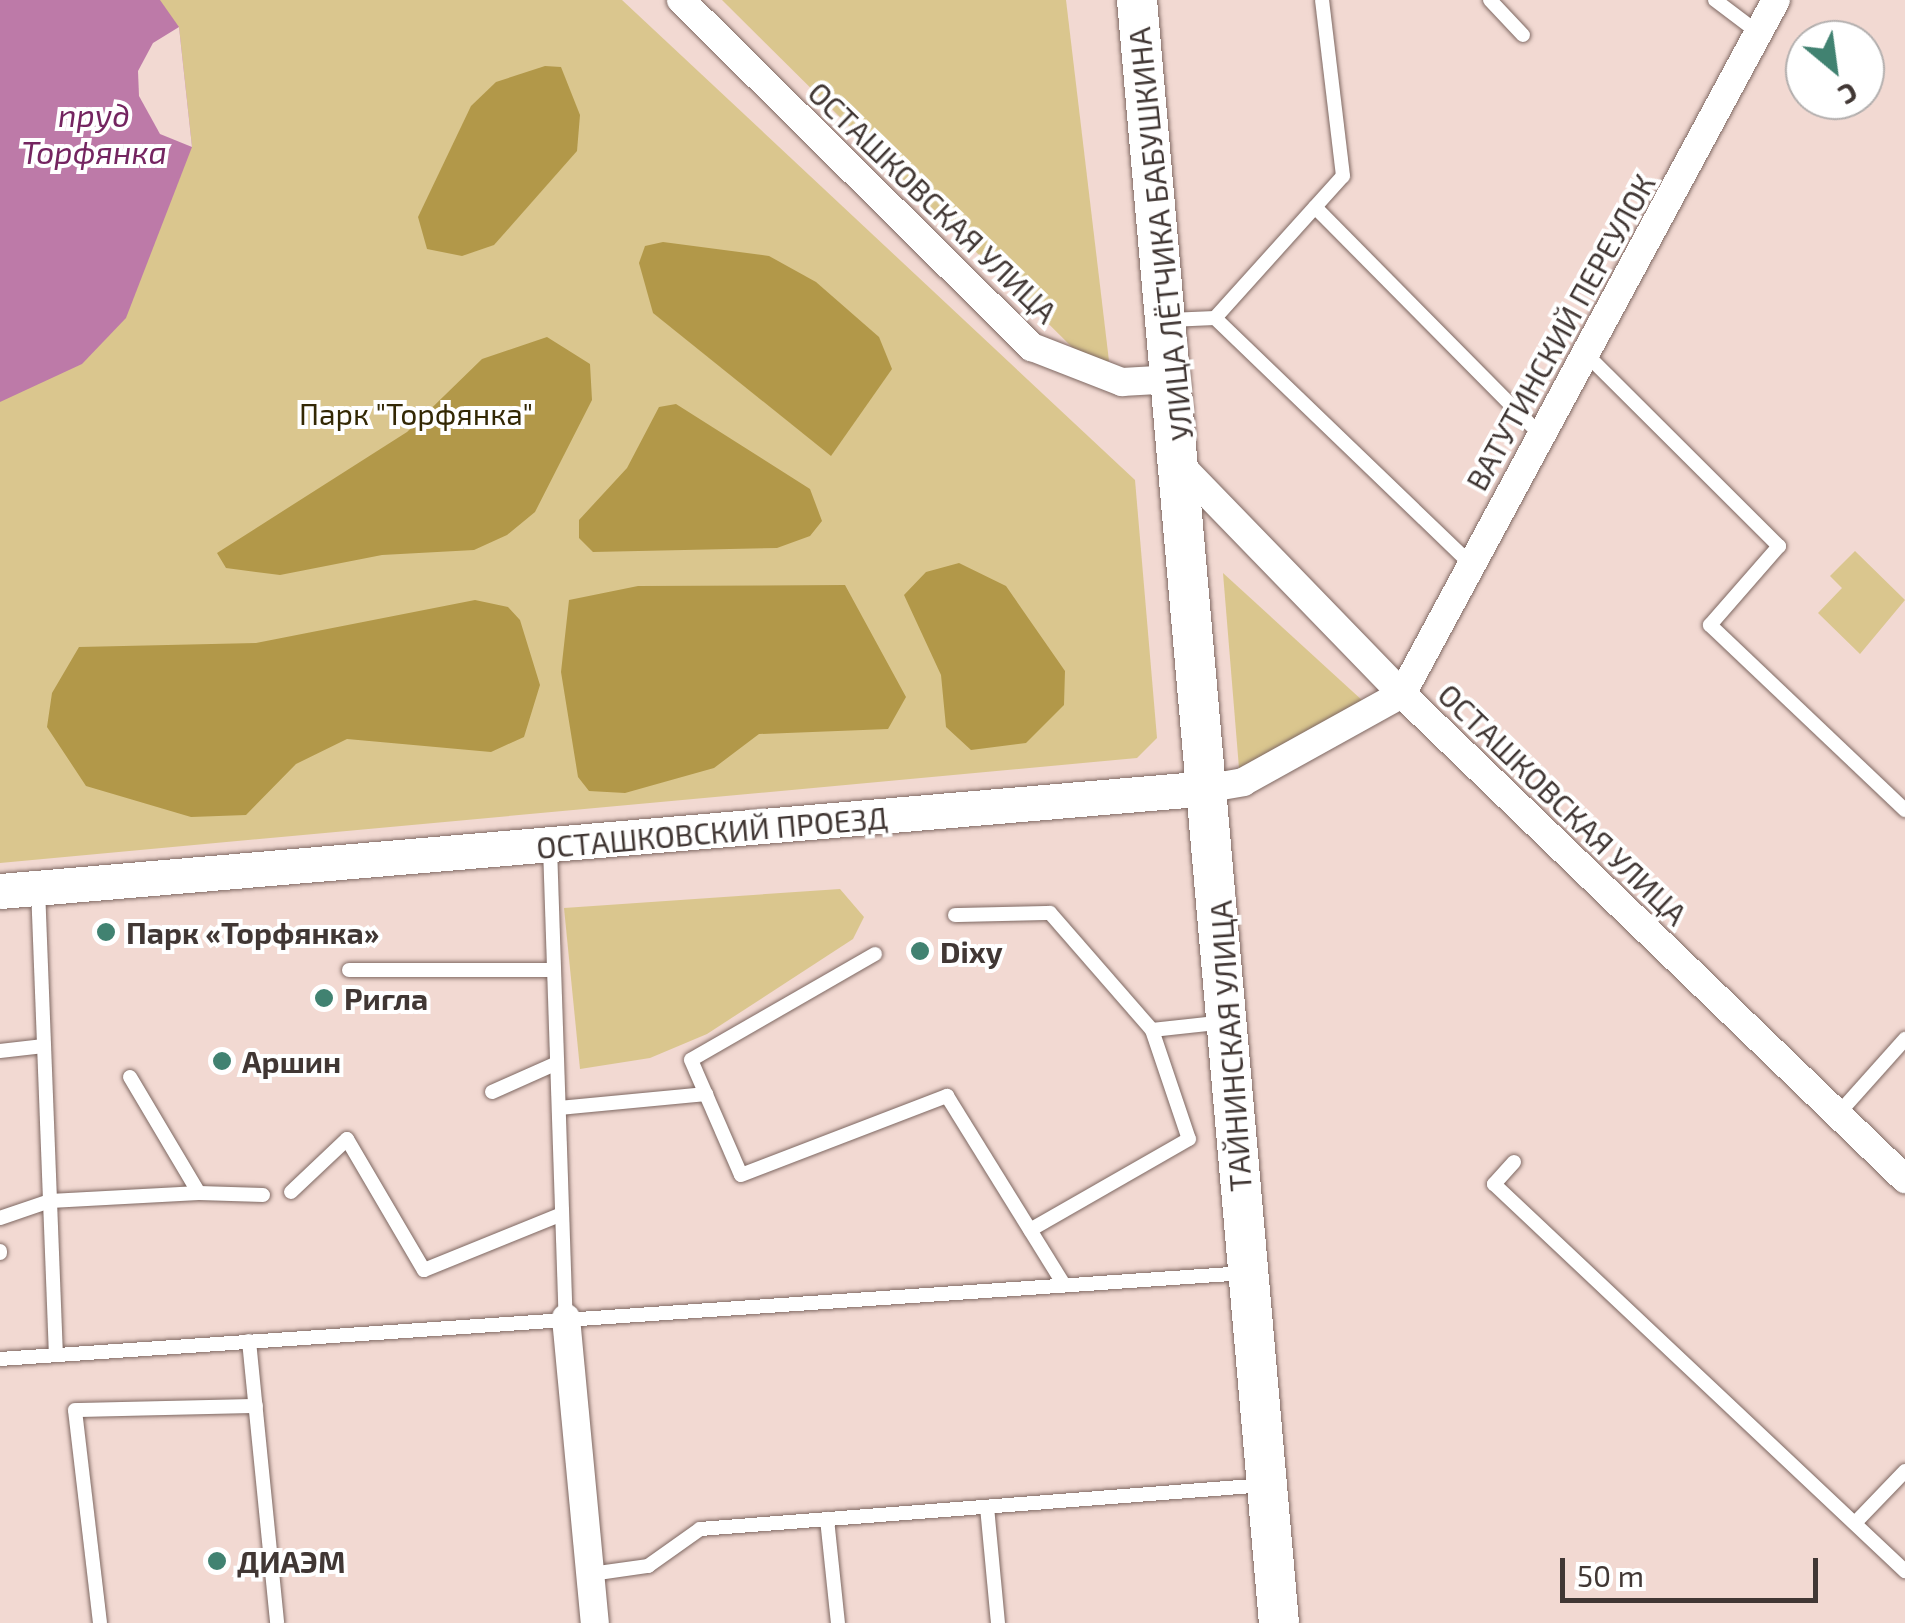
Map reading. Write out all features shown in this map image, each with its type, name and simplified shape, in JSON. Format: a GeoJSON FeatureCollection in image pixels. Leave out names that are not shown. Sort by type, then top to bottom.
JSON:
{"type":"FeatureCollection","features":[{"type":"Feature","properties":{"kind":"main road","name":"УЛИЦА ЛЁТЧИКА БАБУШКИНА"},"geometry":{"type":"LineString","coordinates":[[1137,0],[1184,468]]}},
{"type":"Feature","properties":{"kind":"main road","name":"ТАЙНИНСКАЯ УЛИЦА"},"geometry":{"type":"LineString","coordinates":[[1184,468],[1246,1273],[1280,1623]]}},
{"type":"Feature","properties":{"kind":"street","name":"ОСТАШКОВСКАЯ УЛИЦА"},"geometry":{"type":"LineString","coordinates":[[681,0],[1032,347],[1122,382],[1175,379]]}},
{"type":"Feature","properties":{"kind":"street","name":"ВАТУТИНСКИЙ ПЕРЕУЛОК"},"geometry":{"type":"LineString","coordinates":[[1402,694],[1776,0]]}},
{"type":"Feature","properties":{"kind":"street","name":"ОСТАШКОВСКАЯ УЛИЦА"},"geometry":{"type":"LineString","coordinates":[[1184,468],[1402,694],[1905,1180]]}},
{"type":"Feature","properties":{"kind":"street","name":"ОСТАШКОВСКИЙ ПРОЕЗД"},"geometry":{"type":"LineString","coordinates":[[0,891],[1210,788],[1243,782],[1402,694]]}},
{"type":"Feature","properties":{"kind":"street"},"geometry":{"type":"LineString","coordinates":[[566,1318],[596,1623]]}},
{"type":"Feature","properties":{"kind":"lane"},"geometry":{"type":"LineString","coordinates":[[1169,320],[1215,318],[1343,176],[1322,0]]}},
{"type":"Feature","properties":{"kind":"lane"},"geometry":{"type":"LineString","coordinates":[[1490,0],[1524,34]]}},
{"type":"Feature","properties":{"kind":"lane"},"geometry":{"type":"LineString","coordinates":[[1715,0],[1760,34]]}},
{"type":"Feature","properties":{"kind":"lane"},"geometry":{"type":"LineString","coordinates":[[1315,207],[1541,435]]}},
{"type":"Feature","properties":{"kind":"lane"},"geometry":{"type":"LineString","coordinates":[[1215,318],[1471,564]]}},
{"type":"Feature","properties":{"kind":"lane"},"geometry":{"type":"LineString","coordinates":[[1585,353],[1779,546],[1710,626],[1905,810]]}},
{"type":"Feature","properties":{"kind":"lane"},"geometry":{"type":"LineString","coordinates":[[550,847],[566,1318]]}},
{"type":"Feature","properties":{"kind":"lane"},"geometry":{"type":"LineString","coordinates":[[38,888],[56,1355]]}},
{"type":"Feature","properties":{"kind":"lane"},"geometry":{"type":"LineString","coordinates":[[954,915],[1050,913],[1152,1030],[1189,1139],[1030,1230]]}},
{"type":"Feature","properties":{"kind":"lane"},"geometry":{"type":"LineString","coordinates":[[875,954],[691,1060],[742,1176],[947,1096],[1064,1285]]}},
{"type":"Feature","properties":{"kind":"lane"},"geometry":{"type":"LineString","coordinates":[[350,970],[554,970]]}},
{"type":"Feature","properties":{"kind":"lane"},"geometry":{"type":"LineString","coordinates":[[1152,1030],[1228,1021]]}},
{"type":"Feature","properties":{"kind":"lane"},"geometry":{"type":"LineString","coordinates":[[1838,1114],[1905,1038]]}},
{"type":"Feature","properties":{"kind":"lane"},"geometry":{"type":"LineString","coordinates":[[0,1051],[44,1046]]}},
{"type":"Feature","properties":{"kind":"lane"},"geometry":{"type":"LineString","coordinates":[[492,1092],[558,1063]]}},
{"type":"Feature","properties":{"kind":"lane"},"geometry":{"type":"LineString","coordinates":[[130,1078],[199,1193]]}},
{"type":"Feature","properties":{"kind":"lane"},"geometry":{"type":"LineString","coordinates":[[559,1108],[706,1094]]}},
{"type":"Feature","properties":{"kind":"lane"},"geometry":{"type":"LineString","coordinates":[[290,1192],[347,1139],[424,1270],[562,1214]]}},
{"type":"Feature","properties":{"kind":"lane"},"geometry":{"type":"LineString","coordinates":[[1514,1162],[1494,1184],[1905,1571]]}},
{"type":"Feature","properties":{"kind":"lane"},"geometry":{"type":"LineString","coordinates":[[0,1218],[50,1201],[199,1193],[263,1194]]}},
{"type":"Feature","properties":{"kind":"lane"},"geometry":{"type":"LineString","coordinates":[[0,1359],[1246,1273]]}},
{"type":"Feature","properties":{"kind":"lane"},"geometry":{"type":"LineString","coordinates":[[249,1341],[277,1623]]}},
{"type":"Feature","properties":{"kind":"lane"},"geometry":{"type":"LineString","coordinates":[[100,1623],[75,1410],[256,1406]]}},
{"type":"Feature","properties":{"kind":"lane"},"geometry":{"type":"LineString","coordinates":[[1855,1524],[1905,1471]]}},
{"type":"Feature","properties":{"kind":"lane"},"geometry":{"type":"LineString","coordinates":[[591,1574],[648,1566],[700,1530],[1266,1485]]}},
{"type":"Feature","properties":{"kind":"lane"},"geometry":{"type":"LineString","coordinates":[[987,1507],[998,1623]]}},
{"type":"Feature","properties":{"kind":"lane"},"geometry":{"type":"LineString","coordinates":[[827,1520],[838,1623]]}},
{"type":"Feature","properties":{"kind":"green space","name":"Парк \"Торфянка\""},"geometry":{"type":"Polygon","coordinates":[[[0,0],[622,0],[1135,480],[1157,738],[1137,758],[0,863],[0,0]]]}},
{"type":"Feature","properties":{"kind":"green space"},"geometry":{"type":"Polygon","coordinates":[[[722,0],[1066,0],[1109,361],[1093,368],[722,0]]]}},
{"type":"Feature","properties":{"kind":"green space"},"geometry":{"type":"Polygon","coordinates":[[[1855,551],[1905,600],[1860,654],[1818,613],[1842,588],[1830,576],[1855,551]]]}},
{"type":"Feature","properties":{"kind":"green space"},"geometry":{"type":"Polygon","coordinates":[[[1223,573],[1364,702],[1239,768],[1223,573]]]}},
{"type":"Feature","properties":{"kind":"green space"},"geometry":{"type":"Polygon","coordinates":[[[840,889],[864,917],[853,939],[707,1034],[650,1058],[580,1069],[564,908],[840,889]]]}},
{"type":"Feature","properties":{"kind":"shaded area"},"geometry":{"type":"Polygon","coordinates":[[[545,66],[561,67],[580,115],[577,151],[494,245],[462,256],[427,249],[418,217],[471,106],[496,82],[545,66]]]}},
{"type":"Feature","properties":{"kind":"shaded area"},"geometry":{"type":"Polygon","coordinates":[[[663,242],[769,256],[816,282],[879,337],[892,369],[831,456],[653,313],[639,263],[645,246],[663,242]]]}},
{"type":"Feature","properties":{"kind":"shaded area"},"geometry":{"type":"Polygon","coordinates":[[[547,337],[590,364],[592,400],[535,512],[507,535],[474,550],[382,555],[280,575],[226,568],[217,553],[407,432],[482,359],[547,337]]]}},
{"type":"Feature","properties":{"kind":"shaded area"},"geometry":{"type":"Polygon","coordinates":[[[676,404],[810,489],[822,521],[810,536],[777,548],[593,552],[579,538],[579,520],[627,468],[659,407],[676,404]]]}},
{"type":"Feature","properties":{"kind":"shaded area"},"geometry":{"type":"Polygon","coordinates":[[[959,563],[1006,586],[1065,671],[1064,705],[1026,743],[971,750],[946,727],[941,675],[904,595],[926,572],[959,563]]]}},
{"type":"Feature","properties":{"kind":"shaded area"},"geometry":{"type":"Polygon","coordinates":[[[845,585],[906,697],[888,729],[759,734],[714,768],[625,793],[589,791],[578,777],[561,672],[569,600],[638,586],[845,585]]]}},
{"type":"Feature","properties":{"kind":"shaded area"},"geometry":{"type":"Polygon","coordinates":[[[475,600],[508,607],[520,620],[540,685],[524,737],[491,752],[347,739],[296,764],[246,815],[191,817],[86,786],[47,727],[52,693],[79,647],[256,643],[475,600]]]}},
{"type":"Feature","properties":{"kind":"water","name":"пруд Торфянка"},"geometry":{"type":"Polygon","coordinates":[[[0,0],[160,0],[179,27],[192,147],[126,318],[82,364],[0,402],[0,0]]]}},
{"type":"Feature","properties":{"kind":"pier"},"geometry":{"type":"Polygon","coordinates":[[[179,27],[192,147],[160,134],[139,96],[138,71],[153,43],[179,27]]]}},
{"type":"Feature","properties":{"kind":"place","name":"Парк «Торфянка»"},"geometry":{"type":"Point","coordinates":[106,932]}},
{"type":"Feature","properties":{"kind":"place","name":"Dixy"},"geometry":{"type":"Point","coordinates":[920,951]}},
{"type":"Feature","properties":{"kind":"place","name":"Ригла"},"geometry":{"type":"Point","coordinates":[324,998]}},
{"type":"Feature","properties":{"kind":"place","name":"Аршин"},"geometry":{"type":"Point","coordinates":[222,1061]}},
{"type":"Feature","properties":{"kind":"place","name":"ДИАЭМ"},"geometry":{"type":"Point","coordinates":[217,1561]}}]}
